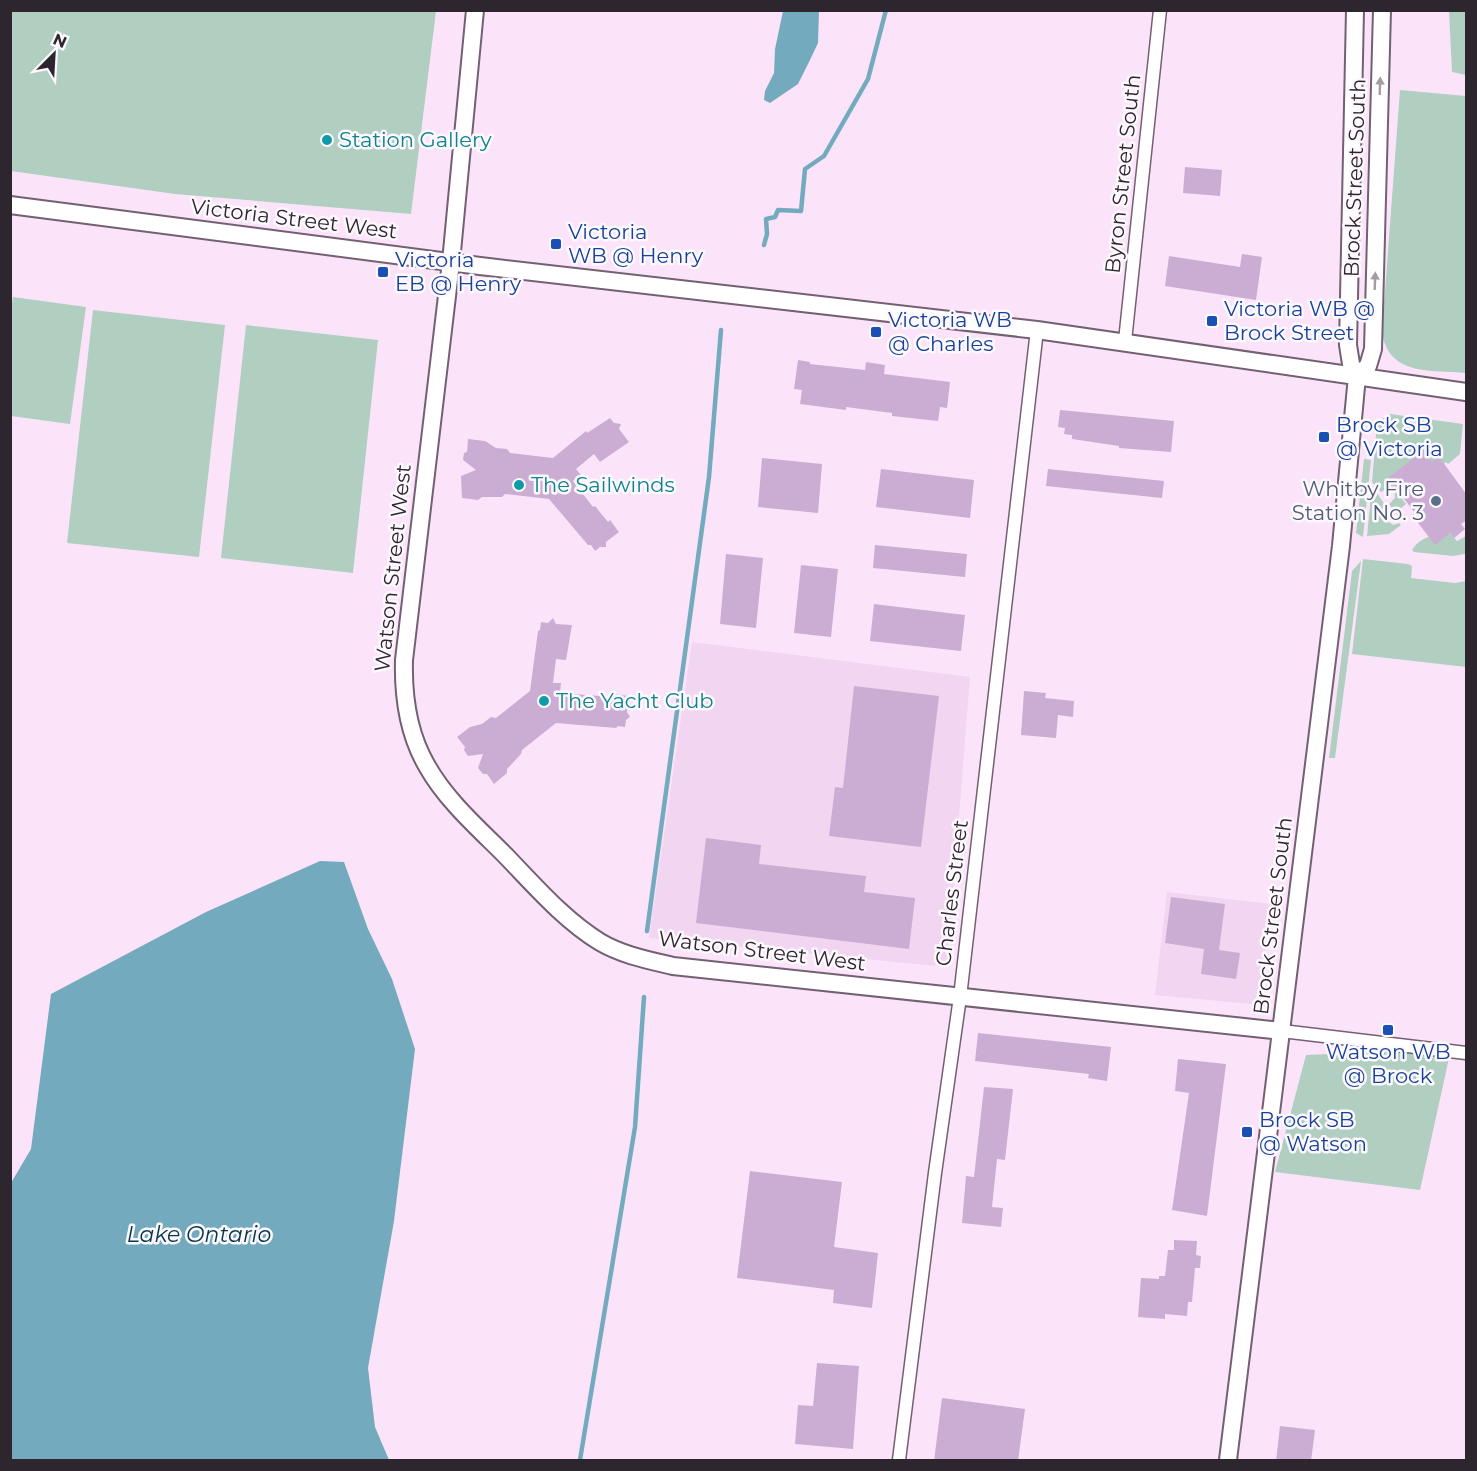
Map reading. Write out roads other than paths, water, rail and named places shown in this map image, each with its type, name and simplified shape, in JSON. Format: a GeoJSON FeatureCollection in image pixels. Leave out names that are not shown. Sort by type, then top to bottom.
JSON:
{"type":"FeatureCollection","features":[{"type":"Feature","properties":{"kind":"main road","name":"Watson Street West"},"geometry":{"type":"LineString","coordinates":[[475,10],[451,262],[408,616],[403,691],[413,737],[426,765],[438,782],[479,828],[574,924],[624,954],[673,966],[1282,1031]]}},
{"type":"Feature","properties":{"kind":"main road","name":"Brock Street South"},"geometry":{"type":"LineString","coordinates":[[1228,1461],[1341,546],[1357,376],[1350,364],[1348,345],[1355,10]]}},
{"type":"Feature","properties":{"kind":"main road","name":"Brock Street South"},"geometry":{"type":"LineString","coordinates":[[1357,376],[1368,366],[1373,349],[1382,10]]}},
{"type":"Feature","properties":{"kind":"main road","name":"Victoria Street West"},"geometry":{"type":"LineString","coordinates":[[10,205],[451,262],[1125,341],[1467,392]]}},
{"type":"Feature","properties":{"kind":"street","name":"Byron Street South"},"geometry":{"type":"LineString","coordinates":[[1125,341],[1160,10]]}},
{"type":"Feature","properties":{"kind":"street","name":"Charles Street"},"geometry":{"type":"LineString","coordinates":[[899,1461],[935,1173],[960,997],[1037,330]]}},
{"type":"Feature","properties":{"kind":"street"},"geometry":{"type":"LineString","coordinates":[[1282,1031],[1467,1053]]}},
{"type":"Feature","properties":{"kind":"water"},"geometry":{"type":"Polygon","coordinates":[[[783,11],[819,11],[818,43],[798,84],[770,103],[764,100],[765,91],[774,73],[775,49],[783,11]]]}},
{"type":"Feature","properties":{"kind":"water","name":"Lake Ontario"},"geometry":{"type":"Polygon","coordinates":[[[320,861],[344,862],[368,929],[392,979],[415,1049],[394,1221],[368,1368],[375,1427],[389,1460],[11,1460],[11,1183],[31,1149],[51,994],[206,912],[320,861]]]}},
{"type":"Feature","properties":{"kind":"waterway"},"geometry":{"type":"LineString","coordinates":[[764,245],[767,234],[766,219],[775,217],[778,210],[801,211],[805,169],[824,156],[868,79],[886,10]]}},
{"type":"Feature","properties":{"kind":"waterway"},"geometry":{"type":"LineString","coordinates":[[647,931],[709,477],[721,330]]}},
{"type":"Feature","properties":{"kind":"waterway"},"geometry":{"type":"LineString","coordinates":[[580,1460],[635,1127],[644,997]]}},
{"type":"Feature","properties":{"kind":"place","name":"Station Gallery"},"geometry":{"type":"Point","coordinates":[327,140]}},
{"type":"Feature","properties":{"kind":"place","name":"Victoria WB @ Henry"},"geometry":{"type":"Point","coordinates":[556,244]}},
{"type":"Feature","properties":{"kind":"place","name":"Victoria EB @ Henry"},"geometry":{"type":"Point","coordinates":[383,272]}},
{"type":"Feature","properties":{"kind":"place","name":"Victoria WB @ Brock Street"},"geometry":{"type":"Point","coordinates":[1212,321]}},
{"type":"Feature","properties":{"kind":"place","name":"Victoria WB @ Charles"},"geometry":{"type":"Point","coordinates":[876,332]}},
{"type":"Feature","properties":{"kind":"place","name":"Brock SB @ Victoria"},"geometry":{"type":"Point","coordinates":[1324,437]}},
{"type":"Feature","properties":{"kind":"place","name":"The Sailwinds"},"geometry":{"type":"Point","coordinates":[519,485]}},
{"type":"Feature","properties":{"kind":"place","name":"Whitby Fire Station No. 3"},"geometry":{"type":"Point","coordinates":[1436,501]}},
{"type":"Feature","properties":{"kind":"place","name":"The Yacht Club"},"geometry":{"type":"Point","coordinates":[544,701]}},
{"type":"Feature","properties":{"kind":"place","name":"Watson WB @ Brock"},"geometry":{"type":"Point","coordinates":[1388,1030]}},
{"type":"Feature","properties":{"kind":"place","name":"Brock SB @ Watson"},"geometry":{"type":"Point","coordinates":[1247,1132]}}]}
